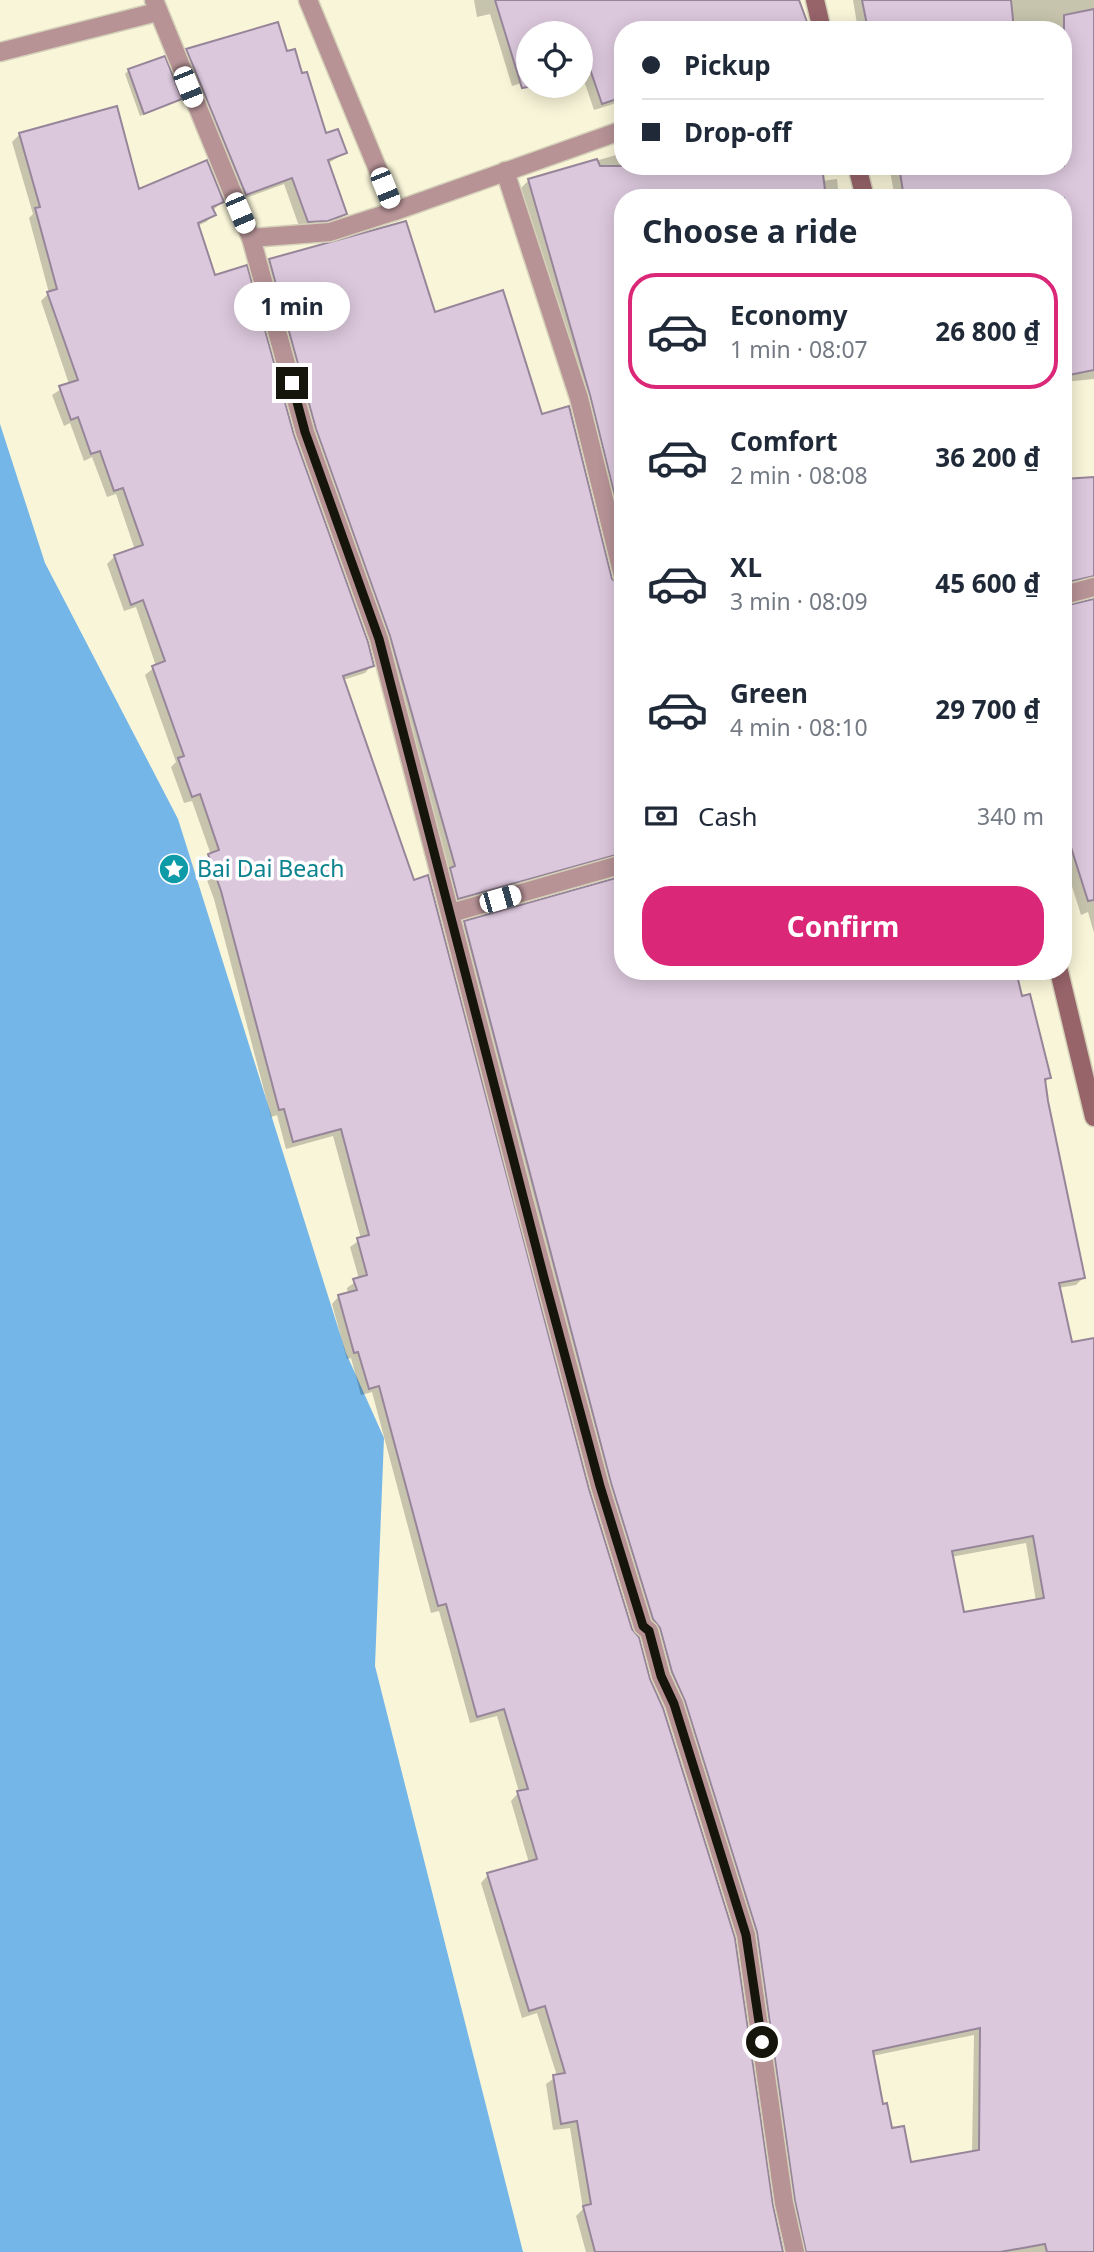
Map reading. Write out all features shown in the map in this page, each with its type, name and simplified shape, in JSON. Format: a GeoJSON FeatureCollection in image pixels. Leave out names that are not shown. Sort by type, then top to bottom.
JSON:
{"type":"FeatureCollection","features":[{"type":"Feature","properties":{"kind":"street"},"geometry":{"type":"LineString","coordinates":[[307,0],[395,211]]}},
{"type":"Feature","properties":{"kind":"street"},"geometry":{"type":"LineString","coordinates":[[815,0],[820,21]]}},
{"type":"Feature","properties":{"kind":"street"},"geometry":{"type":"LineString","coordinates":[[0,52],[155,6],[251,238],[305,432],[379,639],[600,1486],[643,1626],[649,1631],[661,1676],[674,1704],[746,1935],[785,2203],[795,2252]]}},
{"type":"Feature","properties":{"kind":"street"},"geometry":{"type":"LineString","coordinates":[[251,238],[330,232],[614,133]]}},
{"type":"Feature","properties":{"kind":"street"},"geometry":{"type":"LineString","coordinates":[[505,171],[579,398],[614,540]]}},
{"type":"Feature","properties":{"kind":"street"},"geometry":{"type":"LineString","coordinates":[[1072,592],[1094,587]]}},
{"type":"Feature","properties":{"kind":"street"},"geometry":{"type":"LineString","coordinates":[[451,913],[614,866]]}},
{"type":"Feature","properties":{"kind":"street"},"geometry":{"type":"LineString","coordinates":[[1061,980],[1094,1117]]}},
{"type":"Feature","properties":{"kind":"water"},"geometry":{"type":"Polygon","coordinates":[[[0,424],[45,563],[178,819],[346,1353],[384,1438],[375,1666],[523,2252],[0,2252],[0,424]]]}},
{"type":"Feature","properties":{"kind":"building"},"geometry":{"type":"Polygon","coordinates":[[[495,0],[799,0],[807,21],[614,21],[614,100],[602,104],[593,78],[593,21],[516,21],[516,68],[495,0]]]}},
{"type":"Feature","properties":{"kind":"building"},"geometry":{"type":"Polygon","coordinates":[[[862,0],[1011,0],[1013,21],[866,21],[862,0]]]}},
{"type":"Feature","properties":{"kind":"building"},"geometry":{"type":"Polygon","coordinates":[[[1094,9],[1094,370],[1072,374],[1072,189],[903,189],[900,175],[1072,175],[1072,21],[1064,21],[1064,15],[1094,9]]]}},
{"type":"Feature","properties":{"kind":"building"},"geometry":{"type":"Polygon","coordinates":[[[278,22],[287,51],[295,49],[302,73],[307,72],[326,133],[338,129],[347,153],[328,160],[347,214],[328,221],[308,222],[292,178],[246,195],[186,49],[278,22]]]}},
{"type":"Feature","properties":{"kind":"building"},"geometry":{"type":"Polygon","coordinates":[[[165,56],[182,99],[144,114],[128,69],[165,56]]]}},
{"type":"Feature","properties":{"kind":"building"},"geometry":{"type":"Polygon","coordinates":[[[117,106],[139,189],[207,160],[224,202],[212,207],[216,215],[198,223],[215,275],[247,265],[294,435],[368,642],[374,666],[343,676],[414,880],[428,875],[589,1489],[632,1629],[639,1637],[650,1679],[663,1708],[735,1938],[773,2205],[783,2252],[595,2252],[583,2206],[591,2204],[577,2121],[561,2124],[553,2075],[565,2073],[545,2006],[529,2011],[487,1873],[537,1859],[517,1791],[528,1789],[504,1709],[477,1717],[446,1604],[438,1606],[379,1386],[369,1389],[358,1352],[354,1353],[338,1295],[357,1290],[353,1279],[367,1275],[357,1238],[369,1235],[341,1129],[293,1142],[284,1109],[279,1110],[221,891],[208,854],[219,850],[200,794],[192,797],[178,758],[184,756],[152,666],[165,661],[143,600],[131,605],[114,555],[143,545],[123,488],[114,491],[100,451],[91,454],[78,417],[71,420],[59,386],[78,380],[47,292],[57,289],[35,208],[40,207],[19,133],[117,106]]]}},
{"type":"Feature","properties":{"kind":"building"},"geometry":{"type":"Polygon","coordinates":[[[597,159],[600,166],[614,166],[614,175],[823,175],[825,189],[614,189],[614,492],[590,395],[528,179],[597,159]]]}},
{"type":"Feature","properties":{"kind":"building"},"geometry":{"type":"Polygon","coordinates":[[[406,221],[435,312],[503,290],[542,414],[569,406],[614,580],[614,856],[458,899],[450,868],[455,866],[390,636],[316,429],[269,259],[406,221]]]}},
{"type":"Feature","properties":{"kind":"building"},"geometry":{"type":"Polygon","coordinates":[[[1094,477],[1094,576],[1072,581],[1072,478],[1094,477]]]}},
{"type":"Feature","properties":{"kind":"building"},"geometry":{"type":"Polygon","coordinates":[[[1094,599],[1094,900],[1088,901],[1072,850],[1072,604],[1094,599]]]}},
{"type":"Feature","properties":{"kind":"building"},"geometry":{"type":"Polygon","coordinates":[[[614,879],[614,980],[1018,980],[1022,996],[1030,994],[1051,1078],[1045,1079],[1048,1101],[1085,1278],[1059,1283],[1072,1342],[1094,1338],[1094,2252],[1047,2252],[1045,2244],[1000,2252],[806,2252],[795,2201],[757,1932],[685,1701],[672,1672],[660,1628],[653,1619],[611,1483],[464,921],[614,879]],[[1033,1536],[952,1551],[964,1612],[1044,1598],[1033,1536]],[[980,2028],[873,2051],[883,2104],[887,2103],[892,2128],[904,2126],[911,2162],[979,2150],[980,2028]]]}},
{"type":"Feature","properties":{"kind":"place","name":"Bai Dai Beach"},"geometry":{"type":"Point","coordinates":[174,869]}},
{"type":"Feature","properties":{"kind":"route"},"geometry":{"type":"LineString","coordinates":[[292,383],[305,432],[379,639],[600,1486],[632,1583],[643,1626],[649,1631],[661,1676],[674,1704],[746,1935],[762,2042]]}}]}
